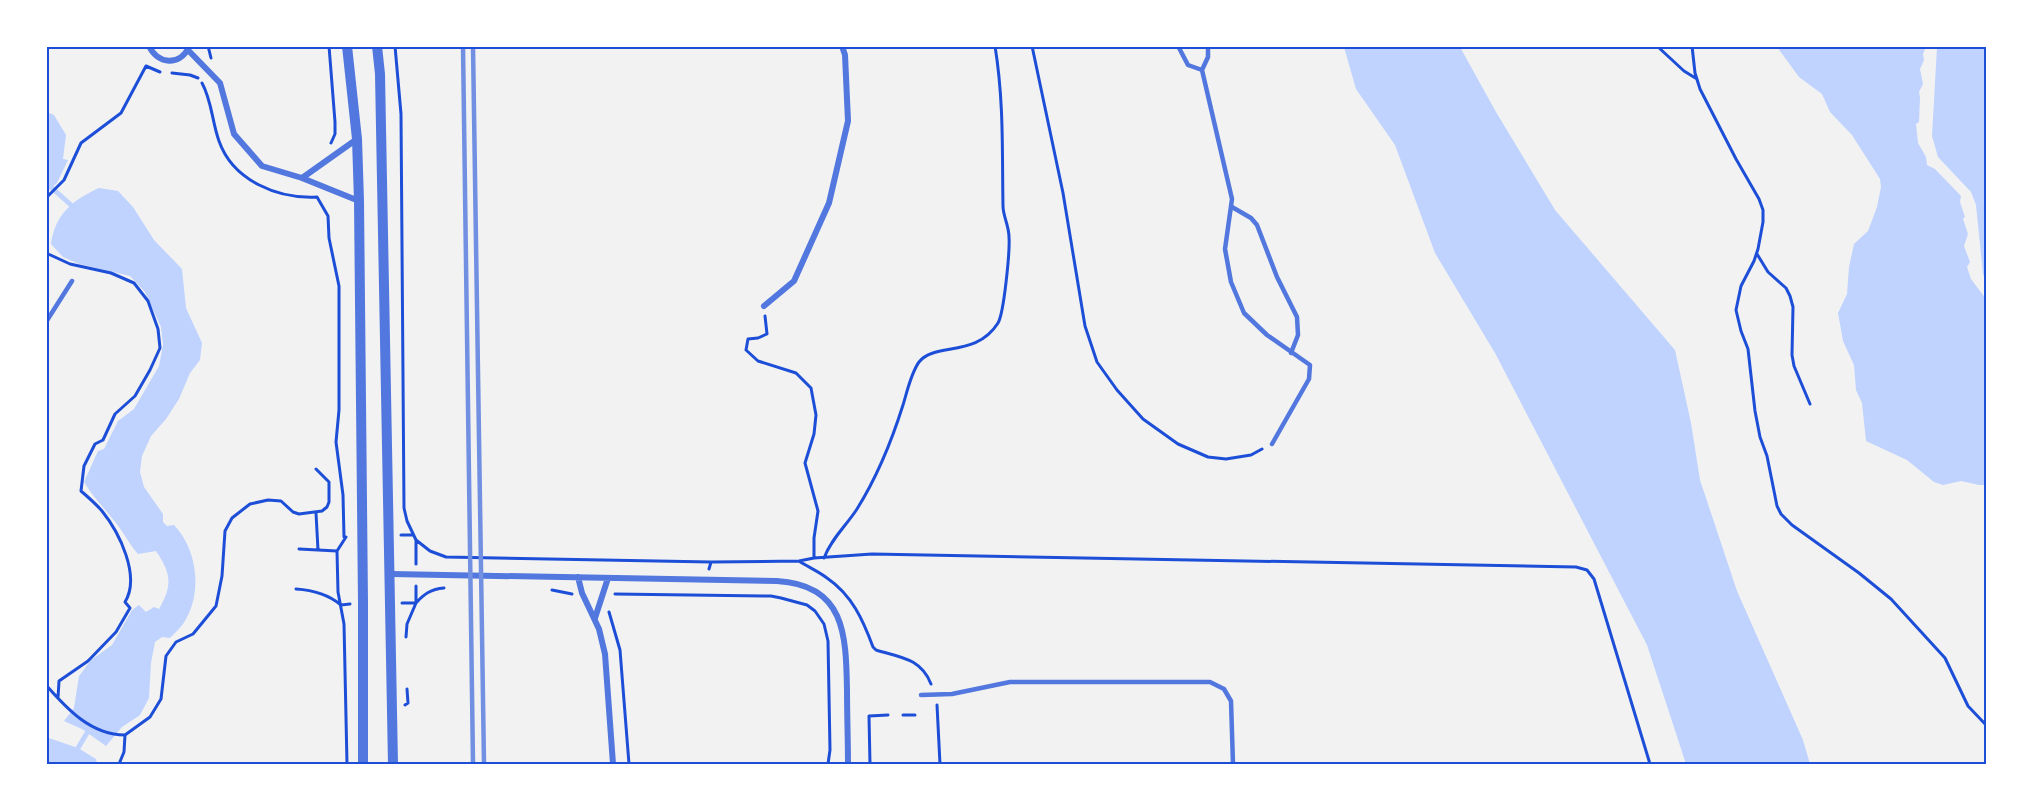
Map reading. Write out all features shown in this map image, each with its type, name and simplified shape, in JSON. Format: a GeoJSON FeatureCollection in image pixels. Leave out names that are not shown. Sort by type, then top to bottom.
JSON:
{"type":"FeatureCollection","features":[{"type":"Feature","properties":{"kind":"street"},"geometry":{"type":"LineString","coordinates":[[149,46],[153,55],[165,61],[178,60],[189,48],[220,82],[234,134],[262,166],[302,178],[359,201]]}},
{"type":"Feature","properties":{"kind":"street"},"geometry":{"type":"LineString","coordinates":[[347,46],[357,139],[359,201],[363,765]]}},
{"type":"Feature","properties":{"kind":"street"},"geometry":{"type":"LineString","coordinates":[[377,46],[380,74],[393,765]]}},
{"type":"Feature","properties":{"kind":"street"},"geometry":{"type":"LineString","coordinates":[[764,306],[794,281],[830,203],[848,121],[845,56],[842,46]]}},
{"type":"Feature","properties":{"kind":"street"},"geometry":{"type":"LineString","coordinates":[[302,178],[357,139]]}},
{"type":"Feature","properties":{"kind":"street"},"geometry":{"type":"LineString","coordinates":[[390,574],[801,583],[820,594],[836,611],[840,622],[846,654],[848,765]]}},
{"type":"Feature","properties":{"kind":"street"},"geometry":{"type":"LineString","coordinates":[[578,578],[582,593],[595,619],[605,654],[613,765]]}},
{"type":"Feature","properties":{"kind":"street"},"geometry":{"type":"LineString","coordinates":[[595,619],[608,578]]}},
{"type":"Feature","properties":{"kind":"lane"},"geometry":{"type":"LineString","coordinates":[[1178,46],[1188,64],[1202,70]]}},
{"type":"Feature","properties":{"kind":"lane"},"geometry":{"type":"LineString","coordinates":[[1208,46],[1208,57],[1202,70],[1232,199],[1225,249],[1231,282],[1244,313],[1290,353],[1310,365],[1309,379],[1272,444]]}},
{"type":"Feature","properties":{"kind":"lane"},"geometry":{"type":"LineString","coordinates":[[1232,207],[1251,218],[1257,225],[1297,317],[1298,335],[1290,353]]}},
{"type":"Feature","properties":{"kind":"lane"},"geometry":{"type":"LineString","coordinates":[[46,322],[72,281]]}},
{"type":"Feature","properties":{"kind":"lane"},"geometry":{"type":"LineString","coordinates":[[921,695],[952,694],[1010,682],[1210,682],[1224,689],[1231,701],[1233,765]]}},
{"type":"Feature","properties":{"kind":"path"},"geometry":{"type":"LineString","coordinates":[[327,149],[335,134],[328,46]]}},
{"type":"Feature","properties":{"kind":"path"},"geometry":{"type":"LineString","coordinates":[[395,46],[401,114],[404,508],[416,540],[416,603]]}},
{"type":"Feature","properties":{"kind":"path"},"geometry":{"type":"LineString","coordinates":[[824,558],[835,537],[857,509],[873,478],[896,428],[919,362],[929,355],[961,348],[983,340],[999,321],[1009,236],[1003,209],[1001,82],[995,46]]}},
{"type":"Feature","properties":{"kind":"path"},"geometry":{"type":"LineString","coordinates":[[1032,46],[1063,193],[1085,326],[1097,362],[1117,390],[1143,419],[1178,444],[1208,457],[1226,459],[1251,455],[1272,444]]}},
{"type":"Feature","properties":{"kind":"path"},"geometry":{"type":"LineString","coordinates":[[1657,46],[1684,72],[1697,79]]}},
{"type":"Feature","properties":{"kind":"path"},"geometry":{"type":"LineString","coordinates":[[1692,46],[1700,89],[1736,159],[1760,199],[1763,222],[1757,254],[1741,286],[1736,310],[1748,350],[1755,411],[1777,506],[1787,521],[1891,599],[1945,658],[1968,706],[1986,725]]}},
{"type":"Feature","properties":{"kind":"path"},"geometry":{"type":"LineString","coordinates":[[46,198],[64,180],[81,143],[121,113],[153,55]]}},
{"type":"Feature","properties":{"kind":"path"},"geometry":{"type":"LineString","coordinates":[[146,66],[157,72],[190,75],[201,81],[210,101],[220,143],[235,167],[254,183],[285,195],[317,197],[328,216],[329,238],[339,286],[339,402],[336,442],[343,495],[344,537]]}},
{"type":"Feature","properties":{"kind":"path"},"geometry":{"type":"LineString","coordinates":[[313,183],[314,197]]}},
{"type":"Feature","properties":{"kind":"path"},"geometry":{"type":"LineString","coordinates":[[46,253],[70,264],[111,273],[134,283],[148,301],[158,329],[160,348],[135,396],[115,414],[103,440],[95,444],[84,466],[81,491],[102,512],[129,562],[131,592],[125,602],[130,608],[116,632],[88,661],[59,681],[58,698]]}},
{"type":"Feature","properties":{"kind":"path"},"geometry":{"type":"LineString","coordinates":[[1757,254],[1768,272],[1786,288],[1790,296],[1794,366],[1810,404]]}},
{"type":"Feature","properties":{"kind":"path"},"geometry":{"type":"LineString","coordinates":[[764,306],[767,334],[748,339],[746,350],[758,361],[796,373],[811,388],[816,415],[814,434],[805,463],[818,511],[814,558]]}},
{"type":"Feature","properties":{"kind":"path"},"geometry":{"type":"LineString","coordinates":[[46,685],[73,714],[95,729],[125,735],[150,717],[161,699],[165,656],[176,642],[193,634],[216,606],[222,576],[225,531],[232,518],[250,504],[268,500],[281,501],[293,512],[316,513],[327,507],[329,482],[316,469]]}},
{"type":"Feature","properties":{"kind":"path"},"geometry":{"type":"LineString","coordinates":[[316,513],[318,550]]}},
{"type":"Feature","properties":{"kind":"path"},"geometry":{"type":"LineString","coordinates":[[416,540],[430,551],[446,557],[514,560],[799,561],[872,554],[1576,567],[1587,570],[1594,579],[1650,765]]}},
{"type":"Feature","properties":{"kind":"path"},"geometry":{"type":"LineString","coordinates":[[299,549],[337,551]]}},
{"type":"Feature","properties":{"kind":"path"},"geometry":{"type":"LineString","coordinates":[[799,561],[829,579],[846,595],[862,620],[876,650],[904,657],[915,663],[929,680],[938,715],[940,765]]}},
{"type":"Feature","properties":{"kind":"path"},"geometry":{"type":"LineString","coordinates":[[707,580],[711,562]]}},
{"type":"Feature","properties":{"kind":"path"},"geometry":{"type":"LineString","coordinates":[[406,638],[407,624],[416,603],[435,589],[448,588]]}},
{"type":"Feature","properties":{"kind":"path"},"geometry":{"type":"LineString","coordinates":[[296,589],[324,595],[341,605]]}},
{"type":"Feature","properties":{"kind":"path"},"geometry":{"type":"LineString","coordinates":[[542,589],[570,594],[582,593]]}},
{"type":"Feature","properties":{"kind":"path"},"geometry":{"type":"LineString","coordinates":[[602,593],[771,596],[807,605],[815,611],[824,624],[828,641],[830,750],[828,765]]}},
{"type":"Feature","properties":{"kind":"path"},"geometry":{"type":"LineString","coordinates":[[618,598],[622,594]]}},
{"type":"Feature","properties":{"kind":"path"},"geometry":{"type":"LineString","coordinates":[[611,607],[610,616],[619,644],[622,667],[629,765]]}},
{"type":"Feature","properties":{"kind":"path"},"geometry":{"type":"LineString","coordinates":[[392,718],[408,703],[407,681]]}},
{"type":"Feature","properties":{"kind":"path"},"geometry":{"type":"LineString","coordinates":[[870,765],[869,716],[888,715]]}},
{"type":"Feature","properties":{"kind":"path"},"geometry":{"type":"LineString","coordinates":[[903,715],[915,715]]}},
{"type":"Feature","properties":{"kind":"path"},"geometry":{"type":"LineString","coordinates":[[933,715],[938,715]]}},
{"type":"Feature","properties":{"kind":"path"},"geometry":{"type":"LineString","coordinates":[[119,765],[124,752],[125,735]]}},
{"type":"Feature","properties":{"kind":"water"},"geometry":{"type":"Polygon","coordinates":[[[1344,47],[1460,47],[1555,210],[1675,350],[1691,423],[1700,480],[1737,591],[1803,740],[1810,764],[1686,764],[1647,645],[1495,353],[1435,253],[1395,145],[1356,89],[1344,47]]]}},
{"type":"Feature","properties":{"kind":"water"},"geometry":{"type":"Polygon","coordinates":[[[1777,47],[1926,47],[1920,69],[1923,84],[1919,92],[1919,122],[1916,124],[1918,143],[1926,157],[1927,165],[1935,169],[1961,196],[1960,202],[1965,217],[1963,219],[1968,234],[1964,246],[1970,262],[1967,267],[1971,279],[1986,299],[1986,485],[1961,481],[1943,485],[1934,482],[1907,460],[1866,441],[1862,403],[1856,390],[1854,365],[1843,341],[1838,313],[1847,294],[1854,244],[1868,231],[1877,207],[1881,187],[1880,179],[1852,135],[1830,112],[1822,94],[1799,77],[1777,47]]]}},
{"type":"Feature","properties":{"kind":"water"},"geometry":{"type":"Polygon","coordinates":[[[1937,47],[1986,47],[1986,281],[1983,274],[1976,205],[1971,192],[1938,157],[1932,136],[1937,47]]]}},
{"type":"Feature","properties":{"kind":"water"},"geometry":{"type":"Polygon","coordinates":[[[46,114],[54,115],[66,135],[63,159],[68,160],[57,183],[47,192],[46,114]]]}},
{"type":"Feature","properties":{"kind":"water"},"geometry":{"type":"Polygon","coordinates":[[[99,188],[118,191],[133,207],[154,240],[182,269],[186,308],[202,343],[200,360],[190,373],[179,399],[151,436],[142,456],[140,472],[144,487],[163,514],[163,522],[167,526],[174,525],[188,547],[195,573],[193,600],[178,630],[170,638],[162,637],[155,642],[149,698],[140,715],[122,727],[106,746],[82,729],[64,721],[74,708],[79,676],[91,660],[112,645],[132,610],[139,605],[146,612],[154,607],[159,609],[167,593],[168,579],[165,566],[156,551],[138,554],[84,482],[98,451],[104,449],[118,421],[134,409],[159,366],[163,345],[161,327],[145,292],[130,276],[79,264],[63,257],[51,244],[56,225],[66,210],[73,203],[99,188]]]}},
{"type":"Feature","properties":{"kind":"water"},"geometry":{"type":"Polygon","coordinates":[[[46,737],[78,748],[96,759],[97,764],[47,764],[46,737]]]}},
{"type":"Feature","properties":{"kind":"waterway"},"geometry":{"type":"LineString","coordinates":[[52,188],[71,205]]}},
{"type":"Feature","properties":{"kind":"waterway"},"geometry":{"type":"LineString","coordinates":[[78,748],[87,733]]}},
{"type":"Feature","properties":{"kind":"railway"},"geometry":{"type":"LineString","coordinates":[[463,46],[473,764]]}},
{"type":"Feature","properties":{"kind":"railway"},"geometry":{"type":"LineString","coordinates":[[473,46],[484,764]]}}]}
